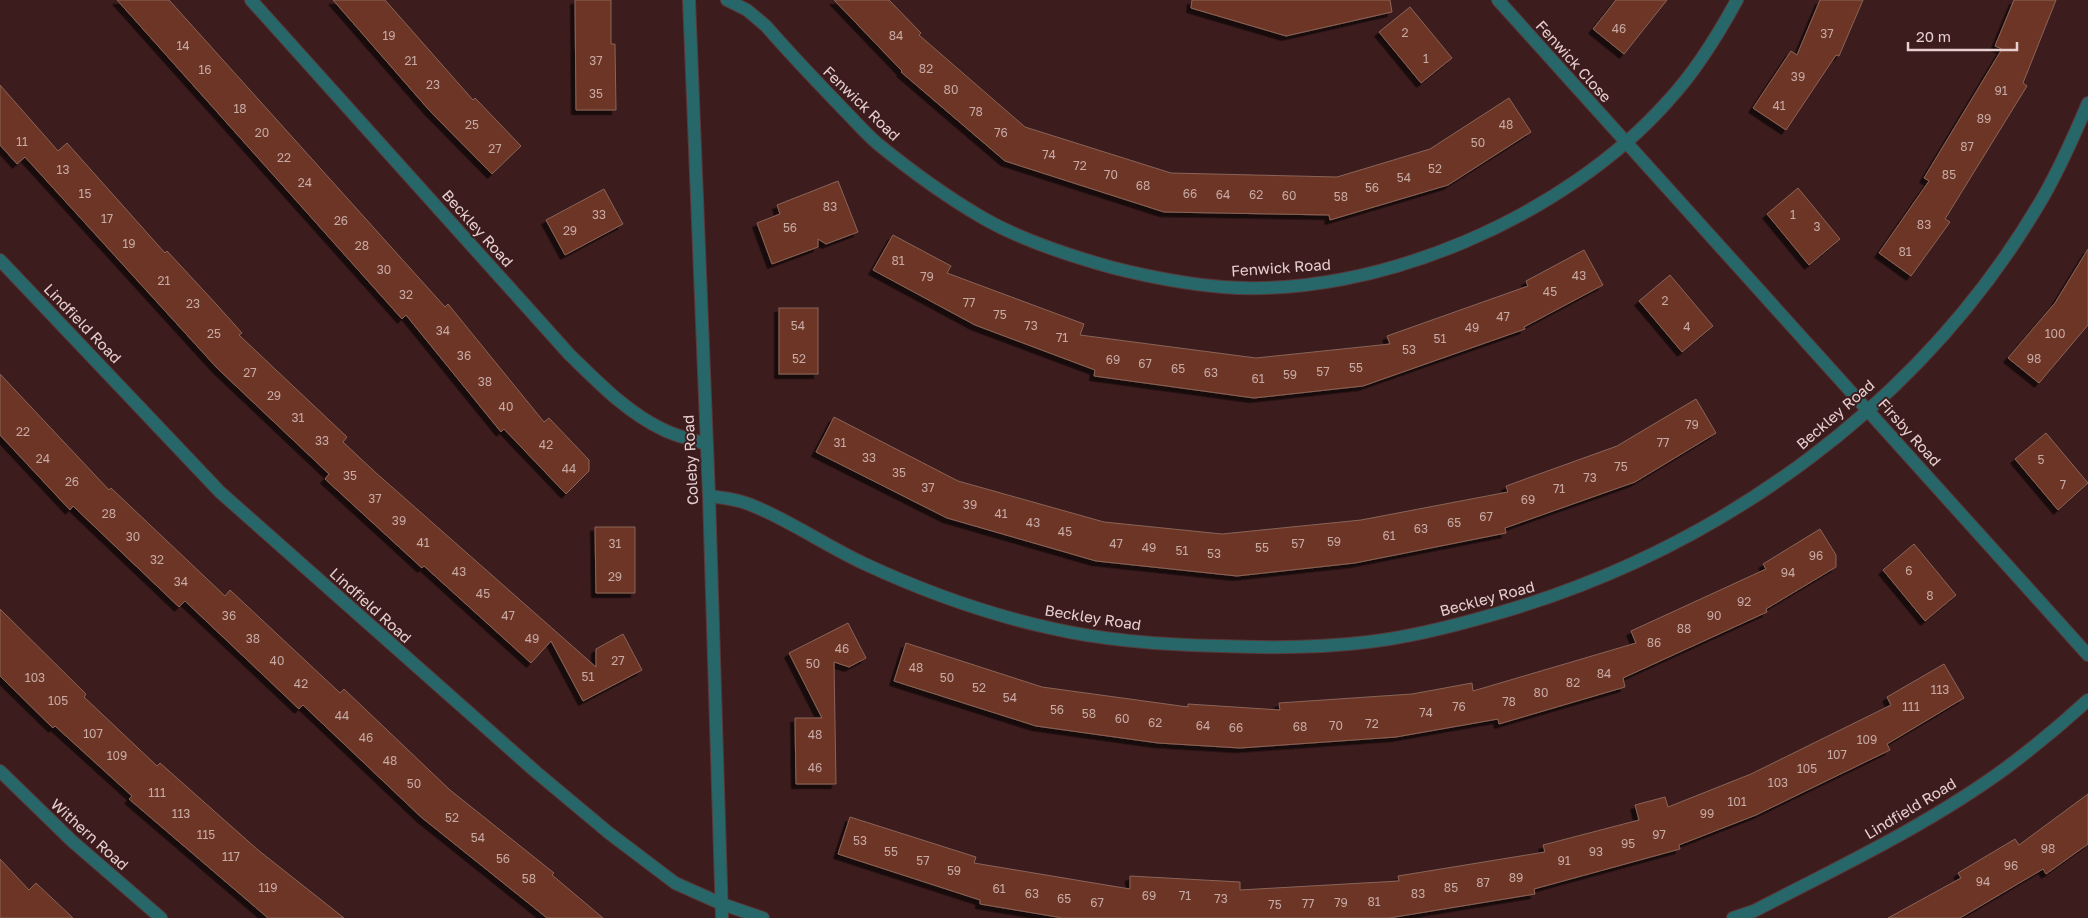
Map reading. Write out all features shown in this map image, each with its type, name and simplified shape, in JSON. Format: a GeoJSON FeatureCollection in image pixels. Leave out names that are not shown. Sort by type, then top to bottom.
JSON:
{"type":"FeatureCollection","features":[{"type":"Feature","properties":{"kind":"street","name":"Beckley Road"},"geometry":{"type":"LineString","coordinates":[[251,0],[569,354],[610,393],[639,415],[662,430],[706,444]]}},
{"type":"Feature","properties":{"kind":"street","name":"Coleby Road"},"geometry":{"type":"LineString","coordinates":[[689,0],[709,496],[722,918]]}},
{"type":"Feature","properties":{"kind":"street","name":"Fenwick Road"},"geometry":{"type":"LineString","coordinates":[[727,0],[747,10],[766,26],[877,143],[943,193],[985,220],[1034,242],[1084,260],[1173,281],[1225,287],[1283,286],[1333,280],[1386,269],[1448,248],[1519,215],[1570,184],[1626,143],[1668,102],[1689,75],[1737,0]]}},
{"type":"Feature","properties":{"kind":"street","name":"Fenwick Close"},"geometry":{"type":"LineString","coordinates":[[1498,0],[1626,143]]}},
{"type":"Feature","properties":{"kind":"street","name":"Beckley Road"},"geometry":{"type":"LineString","coordinates":[[709,496],[736,500],[756,507],[864,564],[939,594],[1049,628],[1104,638],[1177,645],[1256,648],[1368,642],[1465,622],[1527,605],[1558,595],[1651,556],[1746,504],[1818,452],[1868,410],[1963,312],[2002,260],[2041,201],[2061,163],[2088,103]]}},
{"type":"Feature","properties":{"kind":"street","name":"Firsby Road"},"geometry":{"type":"LineString","coordinates":[[1626,143],[2088,656]]}},
{"type":"Feature","properties":{"kind":"street","name":"Lindfield Road"},"geometry":{"type":"LineString","coordinates":[[0,260],[220,492],[372,629],[610,833],[675,883],[722,904],[763,918]]}},
{"type":"Feature","properties":{"kind":"street","name":"Lindfield Road"},"geometry":{"type":"LineString","coordinates":[[1733,918],[1755,914],[1873,850],[1965,795],[2005,769],[2088,700]]}},
{"type":"Feature","properties":{"kind":"street","name":"Withern Road"},"geometry":{"type":"LineString","coordinates":[[0,771],[72,841],[162,918]]}},
{"type":"Feature","properties":{"kind":"building"},"geometry":{"type":"Polygon","coordinates":[[[117,0],[169,0],[445,307],[448,304],[544,422],[549,418],[589,460],[589,471],[566,494],[504,429],[501,432],[406,315],[402,319],[117,0]]]}},
{"type":"Feature","properties":{"kind":"building"},"geometry":{"type":"Polygon","coordinates":[[[333,0],[385,0],[473,100],[475,98],[521,146],[492,174],[429,110],[333,0]]]}},
{"type":"Feature","properties":{"kind":"building"},"geometry":{"type":"Polygon","coordinates":[[[575,0],[611,0],[611,44],[615,44],[616,110],[576,110],[575,0]]]}},
{"type":"Feature","properties":{"kind":"building"},"geometry":{"type":"Polygon","coordinates":[[[834,0],[889,0],[921,33],[919,35],[1025,127],[1171,173],[1337,177],[1430,149],[1509,98],[1531,132],[1448,185],[1330,220],[1329,215],[1164,212],[1005,161],[901,72],[834,0]]]}},
{"type":"Feature","properties":{"kind":"building"},"geometry":{"type":"Polygon","coordinates":[[[1192,0],[1390,0],[1392,12],[1286,36],[1191,8],[1192,0]]]}},
{"type":"Feature","properties":{"kind":"building"},"geometry":{"type":"Polygon","coordinates":[[[1616,0],[1667,0],[1624,54],[1593,29],[1616,0]]]}},
{"type":"Feature","properties":{"kind":"building"},"geometry":{"type":"Polygon","coordinates":[[[1820,0],[1863,0],[1839,56],[1836,55],[1786,130],[1753,108],[1791,51],[1797,55],[1820,0]]]}},
{"type":"Feature","properties":{"kind":"building"},"geometry":{"type":"Polygon","coordinates":[[[2014,0],[2056,0],[2023,83],[2027,86],[1945,219],[1950,222],[1911,276],[1879,253],[1929,181],[1924,178],[2002,49],[1995,46],[2014,0]]]}},
{"type":"Feature","properties":{"kind":"building"},"geometry":{"type":"Polygon","coordinates":[[[1410,7],[1452,58],[1421,83],[1379,32],[1410,7]]]}},
{"type":"Feature","properties":{"kind":"building"},"geometry":{"type":"Polygon","coordinates":[[[0,85],[58,151],[67,143],[165,253],[167,251],[217,305],[242,333],[239,335],[347,437],[343,442],[375,472],[596,667],[596,649],[623,634],[642,670],[583,701],[551,641],[531,663],[424,566],[422,568],[325,479],[329,474],[217,368],[25,157],[17,164],[0,145],[0,85]]]}},
{"type":"Feature","properties":{"kind":"building"},"geometry":{"type":"Polygon","coordinates":[[[838,181],[858,232],[826,244],[818,239],[818,247],[772,264],[757,223],[780,214],[777,205],[838,181]]]}},
{"type":"Feature","properties":{"kind":"building"},"geometry":{"type":"Polygon","coordinates":[[[1798,188],[1840,239],[1809,265],[1767,214],[1798,188]]]}},
{"type":"Feature","properties":{"kind":"building"},"geometry":{"type":"Polygon","coordinates":[[[604,189],[623,224],[565,255],[546,220],[604,189]]]}},
{"type":"Feature","properties":{"kind":"building"},"geometry":{"type":"Polygon","coordinates":[[[893,235],[951,266],[947,273],[1084,324],[1080,335],[1256,358],[1390,344],[1387,336],[1528,286],[1526,281],[1584,250],[1603,285],[1524,327],[1525,329],[1363,386],[1254,398],[1094,376],[1095,370],[975,325],[873,270],[893,235]]]}},
{"type":"Feature","properties":{"kind":"building"},"geometry":{"type":"Polygon","coordinates":[[[2088,249],[2088,325],[2039,383],[2008,358],[2055,303],[2088,249]]]}},
{"type":"Feature","properties":{"kind":"building"},"geometry":{"type":"Polygon","coordinates":[[[1670,275],[1713,326],[1682,352],[1639,301],[1670,275]]]}},
{"type":"Feature","properties":{"kind":"building"},"geometry":{"type":"Polygon","coordinates":[[[779,308],[818,308],[818,374],[779,374],[779,308]]]}},
{"type":"Feature","properties":{"kind":"building"},"geometry":{"type":"Polygon","coordinates":[[[0,374],[109,490],[111,488],[225,596],[230,590],[340,693],[344,689],[450,790],[554,873],[552,875],[603,918],[547,918],[421,817],[303,705],[299,709],[185,601],[179,607],[73,506],[70,510],[0,435],[0,374]]]}},
{"type":"Feature","properties":{"kind":"building"},"geometry":{"type":"Polygon","coordinates":[[[1696,399],[1716,433],[1635,482],[1505,528],[1506,533],[1355,563],[1237,576],[1096,561],[947,518],[816,452],[834,417],[958,481],[1104,522],[1222,534],[1361,520],[1508,492],[1506,486],[1617,446],[1696,399]]]}},
{"type":"Feature","properties":{"kind":"building"},"geometry":{"type":"Polygon","coordinates":[[[2046,433],[2088,483],[2058,510],[2015,459],[2046,433]]]}},
{"type":"Feature","properties":{"kind":"building"},"geometry":{"type":"Polygon","coordinates":[[[595,527],[635,527],[635,593],[596,593],[595,527]]]}},
{"type":"Feature","properties":{"kind":"building"},"geometry":{"type":"Polygon","coordinates":[[[1820,529],[1836,555],[1836,567],[1766,609],[1767,612],[1623,678],[1625,687],[1499,724],[1498,719],[1396,737],[1240,748],[1158,743],[1036,726],[894,681],[906,643],[1042,687],[1188,707],[1188,704],[1280,710],[1279,703],[1412,694],[1472,683],[1473,691],[1636,643],[1631,631],[1766,569],[1763,564],[1820,529]]]}},
{"type":"Feature","properties":{"kind":"building"},"geometry":{"type":"Polygon","coordinates":[[[1914,544],[1956,595],[1925,621],[1883,570],[1914,544]]]}},
{"type":"Feature","properties":{"kind":"building"},"geometry":{"type":"Polygon","coordinates":[[[0,609],[86,694],[84,697],[157,766],[160,763],[258,850],[344,918],[268,918],[129,799],[132,796],[55,726],[53,728],[0,676],[0,609]]]}},
{"type":"Feature","properties":{"kind":"building"},"geometry":{"type":"Polygon","coordinates":[[[848,623],[866,658],[849,667],[834,662],[836,784],[796,784],[795,718],[822,718],[789,653],[848,623]]]}},
{"type":"Feature","properties":{"kind":"building"},"geometry":{"type":"Polygon","coordinates":[[[1944,664],[1964,698],[1887,744],[1890,750],[1756,815],[1679,845],[1680,849],[1534,889],[1535,894],[1389,918],[1063,918],[980,904],[980,900],[838,854],[850,817],[976,857],[974,863],[1130,889],[1130,876],[1240,882],[1240,890],[1399,881],[1398,876],[1545,852],[1543,845],[1639,820],[1635,805],[1665,797],[1668,807],[1751,774],[1891,705],[1887,697],[1944,664]]]}},
{"type":"Feature","properties":{"kind":"building"},"geometry":{"type":"Polygon","coordinates":[[[2088,794],[2088,844],[2046,874],[2043,869],[1960,918],[1888,918],[1961,878],[1958,873],[2015,839],[2019,845],[2088,794]]]}},
{"type":"Feature","properties":{"kind":"building"},"geometry":{"type":"Polygon","coordinates":[[[0,859],[29,890],[36,883],[73,918],[0,918],[0,859]]]}}]}
